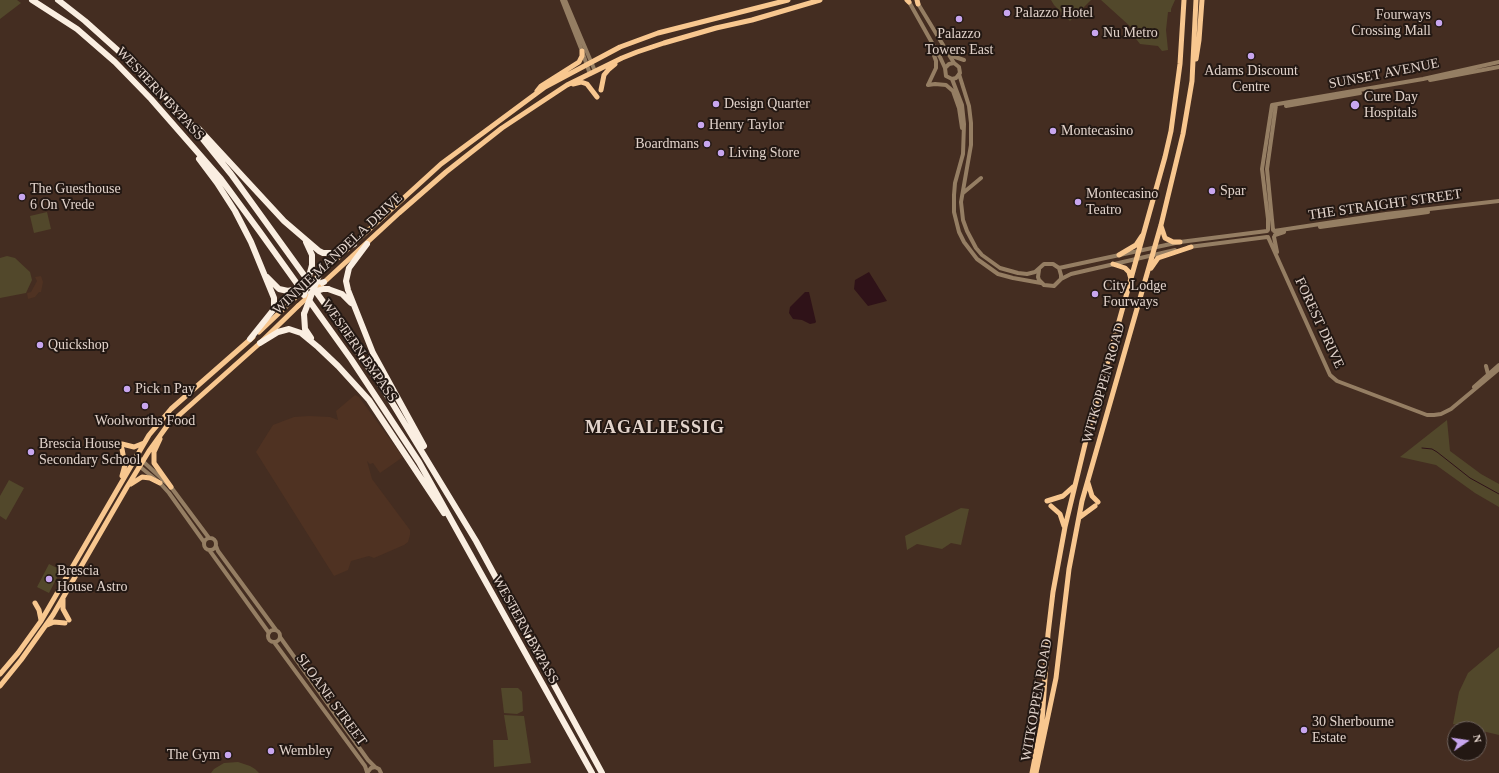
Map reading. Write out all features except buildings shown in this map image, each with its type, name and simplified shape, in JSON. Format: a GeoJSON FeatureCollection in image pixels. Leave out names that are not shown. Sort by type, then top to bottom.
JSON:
{"type":"FeatureCollection","features":[{"type":"Feature","properties":{"kind":"highway","name":"WESTERN BYPASS"},"geometry":{"type":"LineString","coordinates":[[32,0],[77,29],[115,62],[151,99],[221,179],[351,359],[419,462],[592,773]]}},
{"type":"Feature","properties":{"kind":"highway","name":"WESTERN BYPASS"},"geometry":{"type":"LineString","coordinates":[[58,0],[85,21],[123,55],[181,112],[231,174],[335,318],[395,407],[476,541],[602,773]]}},
{"type":"Feature","properties":{"kind":"highway"},"geometry":{"type":"LineString","coordinates":[[151,99],[217,182],[232,205],[251,242],[264,273],[274,298],[274,309],[250,339]]}},
{"type":"Feature","properties":{"kind":"highway"},"geometry":{"type":"LineString","coordinates":[[181,112],[206,135],[269,205],[319,251],[328,253],[339,251],[354,244]]}},
{"type":"Feature","properties":{"kind":"highway"},"geometry":{"type":"LineString","coordinates":[[298,306],[307,287],[312,265],[311,251],[300,235]]}},
{"type":"Feature","properties":{"kind":"highway"},"geometry":{"type":"LineString","coordinates":[[367,244],[349,268],[346,276],[346,285],[354,307],[373,353],[476,541]]}},
{"type":"Feature","properties":{"kind":"highway"},"geometry":{"type":"LineString","coordinates":[[264,273],[275,286],[279,289],[288,291],[324,282]]}},
{"type":"Feature","properties":{"kind":"highway"},"geometry":{"type":"LineString","coordinates":[[318,347],[305,329],[304,314],[319,275]]}},
{"type":"Feature","properties":{"kind":"highway"},"geometry":{"type":"LineString","coordinates":[[294,300],[304,295],[328,289],[342,294],[354,307]]}},
{"type":"Feature","properties":{"kind":"highway"},"geometry":{"type":"LineString","coordinates":[[260,343],[278,332],[289,329],[300,333],[318,347],[356,385],[372,405],[464,545]]}},
{"type":"Feature","properties":{"kind":"main road","name":"WINNIE MANDELA DRIVE"},"geometry":{"type":"LineString","coordinates":[[0,674],[18,653],[40,621],[149,435],[171,410],[294,300],[319,275],[441,164],[536,94],[620,47],[658,33],[788,0]]}},
{"type":"Feature","properties":{"kind":"main road","name":"WINNIE MANDELA DRIVE"},"geometry":{"type":"LineString","coordinates":[[0,686],[46,626],[139,466],[167,426],[260,343],[399,213],[446,172],[508,125],[567,85],[595,71],[637,52],[716,28],[752,20],[820,0]]}},
{"type":"Feature","properties":{"kind":"main road","name":"WITKOPPEN ROAD"},"geometry":{"type":"LineString","coordinates":[[1036,773],[1056,678],[1069,569],[1080,516],[1088,482],[1161,225],[1183,134],[1192,81],[1196,0]]}},
{"type":"Feature","properties":{"kind":"main road"},"geometry":{"type":"LineString","coordinates":[[1192,81],[1199,40],[1202,0]]}},
{"type":"Feature","properties":{"kind":"main road","name":"WITKOPPEN ROAD"},"geometry":{"type":"LineString","coordinates":[[1032,773],[1042,722],[1048,634],[1053,592],[1065,527],[1073,487],[1140,251],[1171,131],[1180,64],[1184,2]]}},
{"type":"Feature","properties":{"kind":"main road"},"geometry":{"type":"LineString","coordinates":[[536,94],[541,86],[579,62],[582,51]]}},
{"type":"Feature","properties":{"kind":"main road"},"geometry":{"type":"LineString","coordinates":[[601,90],[604,75],[609,69],[637,52]]}},
{"type":"Feature","properties":{"kind":"main road"},"geometry":{"type":"LineString","coordinates":[[567,85],[580,82],[587,84],[597,97]]}},
{"type":"Feature","properties":{"kind":"main road"},"geometry":{"type":"LineString","coordinates":[[1161,225],[1165,238],[1173,242],[1180,242]]}},
{"type":"Feature","properties":{"kind":"main road"},"geometry":{"type":"LineString","coordinates":[[1119,255],[1136,245],[1146,228]]}},
{"type":"Feature","properties":{"kind":"main road"},"geometry":{"type":"LineString","coordinates":[[1140,297],[1155,261],[1161,256],[1191,247]]}},
{"type":"Feature","properties":{"kind":"main road"},"geometry":{"type":"LineString","coordinates":[[1113,264],[1125,268],[1129,272],[1131,280]]}},
{"type":"Feature","properties":{"kind":"main road"},"geometry":{"type":"LineString","coordinates":[[167,426],[157,445],[153,459],[156,467],[171,487]]}},
{"type":"Feature","properties":{"kind":"main road"},"geometry":{"type":"LineString","coordinates":[[114,493],[125,465],[122,447],[134,447],[144,443]]}},
{"type":"Feature","properties":{"kind":"main road"},"geometry":{"type":"LineString","coordinates":[[127,486],[142,477],[150,478],[160,483]]}},
{"type":"Feature","properties":{"kind":"main road"},"geometry":{"type":"LineString","coordinates":[[1080,516],[1096,504],[1088,482]]}},
{"type":"Feature","properties":{"kind":"main road"},"geometry":{"type":"LineString","coordinates":[[1046,502],[1061,497],[1073,487]]}},
{"type":"Feature","properties":{"kind":"main road"},"geometry":{"type":"LineString","coordinates":[[1051,506],[1060,514],[1065,527]]}},
{"type":"Feature","properties":{"kind":"main road"},"geometry":{"type":"LineString","coordinates":[[46,626],[54,622],[67,621],[63,609],[63,598]]}},
{"type":"Feature","properties":{"kind":"main road"},"geometry":{"type":"LineString","coordinates":[[35,603],[40,613],[40,621]]}},
{"type":"Feature","properties":{"kind":"street"},"geometry":{"type":"LineString","coordinates":[[562,0],[582,51],[595,71]]}},
{"type":"Feature","properties":{"kind":"street"},"geometry":{"type":"LineString","coordinates":[[566,0],[589,63],[590,74]]}},
{"type":"Feature","properties":{"kind":"street"},"geometry":{"type":"LineString","coordinates":[[908,1],[945,68],[946,76],[952,79],[962,105],[964,136],[963,154],[955,183],[954,195],[956,222],[962,237],[977,259],[998,274],[1041,283],[1047,286],[1054,286],[1061,279],[1071,274],[1191,247],[1268,237],[1272,232]]}},
{"type":"Feature","properties":{"kind":"street"},"geometry":{"type":"LineString","coordinates":[[917,1],[943,46],[954,63],[959,67],[959,74],[969,106],[971,145],[961,202],[963,220],[970,238],[982,255],[1008,271],[1027,274],[1039,270]]}},
{"type":"Feature","properties":{"kind":"street"},"geometry":{"type":"LineString","coordinates":[[927,34],[936,61],[936,68],[928,85],[946,85],[953,91],[959,108],[964,136]]}},
{"type":"Feature","properties":{"kind":"street"},"geometry":{"type":"LineString","coordinates":[[943,46],[952,55],[964,60]]}},
{"type":"Feature","properties":{"kind":"street","name":"SUNSET AVENUE"},"geometry":{"type":"LineString","coordinates":[[1274,106],[1416,80],[1499,62]]}},
{"type":"Feature","properties":{"kind":"street"},"geometry":{"type":"LineString","coordinates":[[945,68],[947,65],[954,63]]}},
{"type":"Feature","properties":{"kind":"street","name":"SUNSET AVENUE"},"geometry":{"type":"LineString","coordinates":[[1274,106],[1499,67]]}},
{"type":"Feature","properties":{"kind":"street"},"geometry":{"type":"LineString","coordinates":[[952,79],[956,78],[959,74]]}},
{"type":"Feature","properties":{"kind":"street","name":"FOREST DRIVE"},"geometry":{"type":"LineString","coordinates":[[1274,106],[1267,169],[1272,232],[1280,264]]}},
{"type":"Feature","properties":{"kind":"street"},"geometry":{"type":"LineString","coordinates":[[962,194],[981,178]]}},
{"type":"Feature","properties":{"kind":"street","name":"THE STRAIGHT STREET"},"geometry":{"type":"LineString","coordinates":[[1059,268],[1180,242],[1272,232],[1386,214],[1499,202]]}},
{"type":"Feature","properties":{"kind":"street","name":"FOREST DRIVE"},"geometry":{"type":"LineString","coordinates":[[1268,237],[1333,379],[1427,415],[1437,415]]}},
{"type":"Feature","properties":{"kind":"street"},"geometry":{"type":"LineString","coordinates":[[1041,283],[1038,277],[1039,270],[1044,264],[1050,263],[1056,265],[1059,268],[1061,279]]}},
{"type":"Feature","properties":{"kind":"street"},"geometry":{"type":"LineString","coordinates":[[1437,415],[1499,365]]}},
{"type":"Feature","properties":{"kind":"street"},"geometry":{"type":"LineString","coordinates":[[1486,366],[1488,374]]}},
{"type":"Feature","properties":{"kind":"street"},"geometry":{"type":"LineString","coordinates":[[1437,415],[1446,412],[1455,406],[1499,369]]}},
{"type":"Feature","properties":{"kind":"street"},"geometry":{"type":"LineString","coordinates":[[135,458],[143,461],[171,487],[209,538],[214,540],[218,551],[279,632],[280,637],[278,641],[274,642],[269,639],[269,633],[210,550],[204,547],[204,542],[176,502],[160,483],[139,466],[135,458]]}},
{"type":"Feature","properties":{"kind":"street"},"geometry":{"type":"LineString","coordinates":[[204,542],[209,538]]}},
{"type":"Feature","properties":{"kind":"street"},"geometry":{"type":"LineString","coordinates":[[210,550],[214,549],[216,546]]}},
{"type":"Feature","properties":{"kind":"street"},"geometry":{"type":"LineString","coordinates":[[269,633],[272,630],[276,630]]}},
{"type":"Feature","properties":{"kind":"street","name":"SLOANE STREET"},"geometry":{"type":"LineString","coordinates":[[280,637],[364,755],[382,773]]}},
{"type":"Feature","properties":{"kind":"street","name":"SLOANE STREET"},"geometry":{"type":"LineString","coordinates":[[274,642],[344,737],[361,761],[367,773]]}},
{"type":"Feature","properties":{"kind":"street"},"geometry":{"type":"LineString","coordinates":[[335,715],[333,718],[344,737]]}},
{"type":"Feature","properties":{"kind":"street"},"geometry":{"type":"LineString","coordinates":[[356,743],[354,747],[356,754]]}},
{"type":"Feature","properties":{"kind":"street"},"geometry":{"type":"LineString","coordinates":[[361,761],[364,755]]}},
{"type":"Feature","properties":{"kind":"street"},"geometry":{"type":"LineString","coordinates":[[367,773],[371,768],[375,767]]}},
{"type":"Feature","properties":{"kind":"shaded area"},"geometry":{"type":"Polygon","coordinates":[[[0,0],[17,0],[21,3],[0,19],[0,0]]]}},
{"type":"Feature","properties":{"kind":"shaded area"},"geometry":{"type":"Polygon","coordinates":[[[1051,0],[1091,0],[1070,21],[1051,0]]]}},
{"type":"Feature","properties":{"kind":"shaded area"},"geometry":{"type":"Polygon","coordinates":[[[1101,0],[1175,0],[1171,12],[1168,12],[1166,30],[1168,50],[1162,51],[1158,46],[1140,44],[1130,31],[1132,28],[1101,0]]]}},
{"type":"Feature","properties":{"kind":"shaded area"},"geometry":{"type":"Polygon","coordinates":[[[47,212],[51,229],[34,233],[30,216],[47,212]]]}},
{"type":"Feature","properties":{"kind":"shaded area"},"geometry":{"type":"Polygon","coordinates":[[[7,256],[15,258],[30,272],[32,280],[26,293],[0,298],[0,258],[7,256]]]}},
{"type":"Feature","properties":{"kind":"shaded area"},"geometry":{"type":"Polygon","coordinates":[[[869,272],[887,301],[868,306],[854,289],[855,280],[869,272]]]}},
{"type":"Feature","properties":{"kind":"shaded area"},"geometry":{"type":"Polygon","coordinates":[[[41,276],[43,282],[41,292],[39,292],[35,297],[28,299],[27,293],[31,292],[37,281],[35,277],[41,276]]]}},
{"type":"Feature","properties":{"kind":"shaded area"},"geometry":{"type":"Polygon","coordinates":[[[805,292],[809,292],[815,323],[810,324],[802,320],[793,319],[789,313],[790,307],[805,292]]]}},
{"type":"Feature","properties":{"kind":"shaded area"},"geometry":{"type":"Polygon","coordinates":[[[355,395],[359,397],[403,457],[380,473],[373,463],[370,464],[367,461],[372,479],[410,530],[410,535],[408,542],[404,545],[374,558],[369,556],[351,561],[348,570],[334,576],[256,452],[273,425],[294,417],[330,417],[338,420],[336,411],[355,395]]]}},
{"type":"Feature","properties":{"kind":"shaded area"},"geometry":{"type":"Polygon","coordinates":[[[1447,420],[1450,451],[1481,474],[1499,484],[1499,507],[1475,493],[1436,465],[1400,457],[1447,420]]]}},
{"type":"Feature","properties":{"kind":"shaded area"},"geometry":{"type":"Polygon","coordinates":[[[9,480],[24,488],[6,520],[0,516],[0,496],[9,480]]]}},
{"type":"Feature","properties":{"kind":"shaded area"},"geometry":{"type":"Polygon","coordinates":[[[961,508],[969,509],[961,545],[951,543],[942,549],[917,544],[907,550],[905,536],[961,508]]]}},
{"type":"Feature","properties":{"kind":"shaded area","name":"Brescia House Astro"},"geometry":{"type":"Polygon","coordinates":[[[49,564],[61,570],[49,593],[37,587],[49,564]]]}},
{"type":"Feature","properties":{"kind":"shaded area"},"geometry":{"type":"Polygon","coordinates":[[[1499,647],[1499,735],[1487,732],[1487,721],[1454,721],[1459,692],[1468,673],[1499,647]]]}},
{"type":"Feature","properties":{"kind":"shaded area"},"geometry":{"type":"Polygon","coordinates":[[[501,688],[518,688],[522,692],[523,711],[517,714],[504,713],[501,688]]]}},
{"type":"Feature","properties":{"kind":"shaded area"},"geometry":{"type":"Polygon","coordinates":[[[504,715],[524,716],[531,763],[494,767],[493,740],[508,740],[504,715]]]}},
{"type":"Feature","properties":{"kind":"shaded area"},"geometry":{"type":"Polygon","coordinates":[[[238,762],[250,766],[259,773],[211,773],[214,769],[224,763],[238,762]]]}},
{"type":"Feature","properties":{"kind":"waterway"},"geometry":{"type":"LineString","coordinates":[[1422,448],[1432,449],[1470,478],[1499,494]]}},
{"type":"Feature","properties":{"kind":"place","name":"Palazzo Hotel"},"geometry":{"type":"Point","coordinates":[1007,13]}},
{"type":"Feature","properties":{"kind":"place","name":"Palazzo Towers East"},"geometry":{"type":"Point","coordinates":[959,19]}},
{"type":"Feature","properties":{"kind":"place","name":"Fourways Crossing Mall"},"geometry":{"type":"Point","coordinates":[1439,23]}},
{"type":"Feature","properties":{"kind":"place","name":"Nu Metro"},"geometry":{"type":"Point","coordinates":[1095,33]}},
{"type":"Feature","properties":{"kind":"place","name":"Adams Discount Centre"},"geometry":{"type":"Point","coordinates":[1251,56]}},
{"type":"Feature","properties":{"kind":"place","name":"Design Quarter"},"geometry":{"type":"Point","coordinates":[716,104]}},
{"type":"Feature","properties":{"kind":"place","name":"Cure Day Hospitals"},"geometry":{"type":"Point","coordinates":[1355,105]}},
{"type":"Feature","properties":{"kind":"place","name":"Henry Taylor"},"geometry":{"type":"Point","coordinates":[701,125]}},
{"type":"Feature","properties":{"kind":"place","name":"Montecasino"},"geometry":{"type":"Point","coordinates":[1053,131]}},
{"type":"Feature","properties":{"kind":"place","name":"Boardmans"},"geometry":{"type":"Point","coordinates":[707,144]}},
{"type":"Feature","properties":{"kind":"place","name":"Living Store"},"geometry":{"type":"Point","coordinates":[721,153]}},
{"type":"Feature","properties":{"kind":"place","name":"Spar"},"geometry":{"type":"Point","coordinates":[1212,191]}},
{"type":"Feature","properties":{"kind":"place","name":"The Guesthouse 6 On Vrede"},"geometry":{"type":"Point","coordinates":[22,197]}},
{"type":"Feature","properties":{"kind":"place","name":"Montecasino Teatro"},"geometry":{"type":"Point","coordinates":[1078,202]}},
{"type":"Feature","properties":{"kind":"place","name":"City Lodge Fourways"},"geometry":{"type":"Point","coordinates":[1095,294]}},
{"type":"Feature","properties":{"kind":"place","name":"Quickshop"},"geometry":{"type":"Point","coordinates":[40,345]}},
{"type":"Feature","properties":{"kind":"place","name":"Pick n Pay"},"geometry":{"type":"Point","coordinates":[127,389]}},
{"type":"Feature","properties":{"kind":"place","name":"Woolworths Food"},"geometry":{"type":"Point","coordinates":[145,406]}},
{"type":"Feature","properties":{"kind":"place","name":"Brescia House Secondary School"},"geometry":{"type":"Point","coordinates":[31,452]}},
{"type":"Feature","properties":{"kind":"place","name":"Brescia House Astro"},"geometry":{"type":"Point","coordinates":[49,579]}},
{"type":"Feature","properties":{"kind":"place","name":"30 Sherbourne Estate"},"geometry":{"type":"Point","coordinates":[1304,730]}},
{"type":"Feature","properties":{"kind":"place","name":"Wembley"},"geometry":{"type":"Point","coordinates":[271,751]}},
{"type":"Feature","properties":{"kind":"place","name":"The Gym"},"geometry":{"type":"Point","coordinates":[228,755]}},
{"type":"Feature","properties":{"kind":"district","name":"MAGALIESSIG"},"geometry":{"type":"Point","coordinates":[655,428]}}]}
